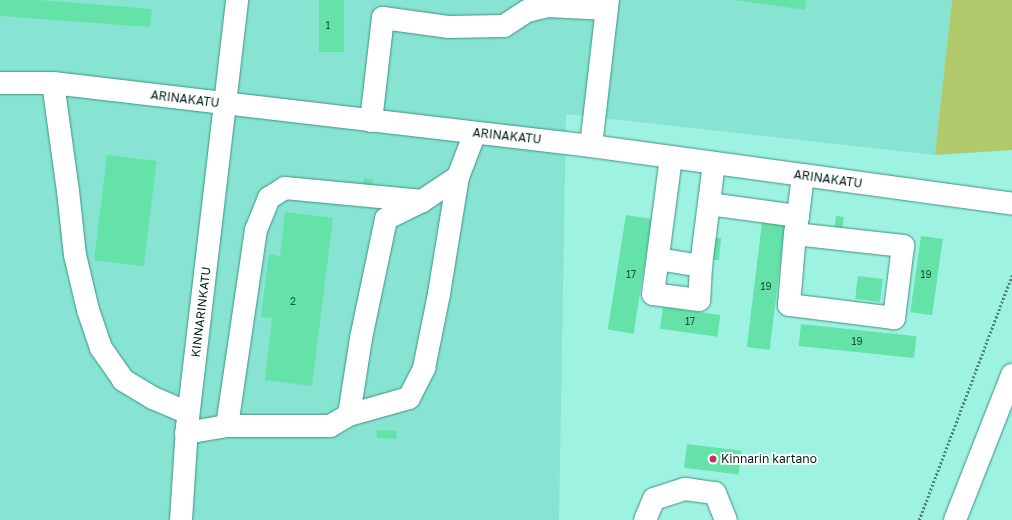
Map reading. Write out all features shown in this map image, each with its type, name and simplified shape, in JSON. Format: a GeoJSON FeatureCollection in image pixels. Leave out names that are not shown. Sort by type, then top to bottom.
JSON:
{"type":"FeatureCollection","features":[{"type":"Feature","properties":{"kind":"street","name":"KINNARINKATU"},"geometry":{"type":"LineString","coordinates":[[181,520],[187,423],[237,0]]}},
{"type":"Feature","properties":{"kind":"street"},"geometry":{"type":"LineString","coordinates":[[372,121],[383,18],[449,27],[504,26],[527,11],[548,6],[608,4],[591,146]]}},
{"type":"Feature","properties":{"kind":"street","name":"ARINAKATU"},"geometry":{"type":"LineString","coordinates":[[0,83],[53,83],[591,146],[1012,204]]}},
{"type":"Feature","properties":{"kind":"street"},"geometry":{"type":"LineString","coordinates":[[53,83],[66,176],[74,255],[88,310],[101,348],[123,380],[152,398],[187,423],[227,426],[330,426],[349,415],[409,398],[424,368],[439,294],[458,177],[475,133]]}},
{"type":"Feature","properties":{"kind":"street"},"geometry":{"type":"LineString","coordinates":[[671,157],[653,294],[699,300],[701,266],[714,163]]}},
{"type":"Feature","properties":{"kind":"street"},"geometry":{"type":"LineString","coordinates":[[709,204],[797,225],[903,246],[894,318],[789,305],[797,225],[803,175]]}},
{"type":"Feature","properties":{"kind":"street"},"geometry":{"type":"LineString","coordinates":[[349,415],[361,338],[386,219],[422,201],[458,177]]}},
{"type":"Feature","properties":{"kind":"street"},"geometry":{"type":"LineString","coordinates":[[227,426],[256,230],[269,198],[285,188],[422,201]]}},
{"type":"Feature","properties":{"kind":"street"},"geometry":{"type":"LineString","coordinates":[[658,259],[701,266]]}},
{"type":"Feature","properties":{"kind":"street"},"geometry":{"type":"LineString","coordinates":[[955,520],[1012,375]]}},
{"type":"Feature","properties":{"kind":"street"},"geometry":{"type":"LineString","coordinates":[[645,520],[654,499],[685,489],[715,493],[726,520]]}},
{"type":"Feature","properties":{"kind":"path"},"geometry":{"type":"LineString","coordinates":[[918,520],[1012,275]]}},
{"type":"Feature","properties":{"kind":"shaded area"},"geometry":{"type":"Polygon","coordinates":[[[0,0],[952,0],[935,155],[566,114],[559,520],[0,520],[0,0]]]}},
{"type":"Feature","properties":{"kind":"shaded area"},"geometry":{"type":"Polygon","coordinates":[[[952,0],[1012,0],[1012,150],[935,155],[952,0]]]}},
{"type":"Feature","properties":{"kind":"building"},"geometry":{"type":"Polygon","coordinates":[[[0,0],[39,0],[152,9],[150,27],[0,16],[0,0]]]}},
{"type":"Feature","properties":{"kind":"building"},"geometry":{"type":"Polygon","coordinates":[[[319,0],[344,0],[344,52],[319,52],[319,0]]]}},
{"type":"Feature","properties":{"kind":"building"},"geometry":{"type":"Polygon","coordinates":[[[735,0],[806,0],[805,10],[735,0]]]}},
{"type":"Feature","properties":{"kind":"building"},"geometry":{"type":"Polygon","coordinates":[[[107,155],[157,161],[144,266],[94,260],[107,155]]]}},
{"type":"Feature","properties":{"kind":"building"},"geometry":{"type":"Polygon","coordinates":[[[364,178],[373,179],[372,189],[362,187],[364,178]]]}},
{"type":"Feature","properties":{"kind":"building"},"geometry":{"type":"Polygon","coordinates":[[[285,212],[333,218],[312,386],[265,380],[272,318],[261,317],[269,254],[280,256],[285,212]]]}},
{"type":"Feature","properties":{"kind":"building"},"geometry":{"type":"Polygon","coordinates":[[[626,215],[652,219],[634,334],[608,330],[626,215]]]}},
{"type":"Feature","properties":{"kind":"building"},"geometry":{"type":"Polygon","coordinates":[[[836,216],[844,217],[842,232],[834,231],[836,216]]]}},
{"type":"Feature","properties":{"kind":"building"},"geometry":{"type":"Polygon","coordinates":[[[762,223],[785,226],[770,350],[747,347],[762,223]]]}},
{"type":"Feature","properties":{"kind":"building"},"geometry":{"type":"Polygon","coordinates":[[[921,236],[943,239],[932,315],[910,312],[921,236]]]}},
{"type":"Feature","properties":{"kind":"building"},"geometry":{"type":"Polygon","coordinates":[[[709,237],[721,238],[719,260],[707,259],[709,237]]]}},
{"type":"Feature","properties":{"kind":"building"},"geometry":{"type":"Polygon","coordinates":[[[858,276],[883,279],[880,302],[855,299],[858,276]]]}},
{"type":"Feature","properties":{"kind":"building"},"geometry":{"type":"Polygon","coordinates":[[[663,307],[720,315],[717,337],[660,329],[663,307]]]}},
{"type":"Feature","properties":{"kind":"building"},"geometry":{"type":"Polygon","coordinates":[[[801,324],[916,336],[914,358],[799,346],[801,324]]]}},
{"type":"Feature","properties":{"kind":"building"},"geometry":{"type":"Polygon","coordinates":[[[377,430],[397,431],[397,439],[377,438],[377,430]]]}},
{"type":"Feature","properties":{"kind":"building","name":"Kinnarin kartano"},"geometry":{"type":"Polygon","coordinates":[[[687,444],[742,451],[739,475],[684,468],[687,444]]]}},
{"type":"Feature","properties":{"kind":"place","name":"Kinnarin kartano"},"geometry":{"type":"Point","coordinates":[713,459]}}]}
